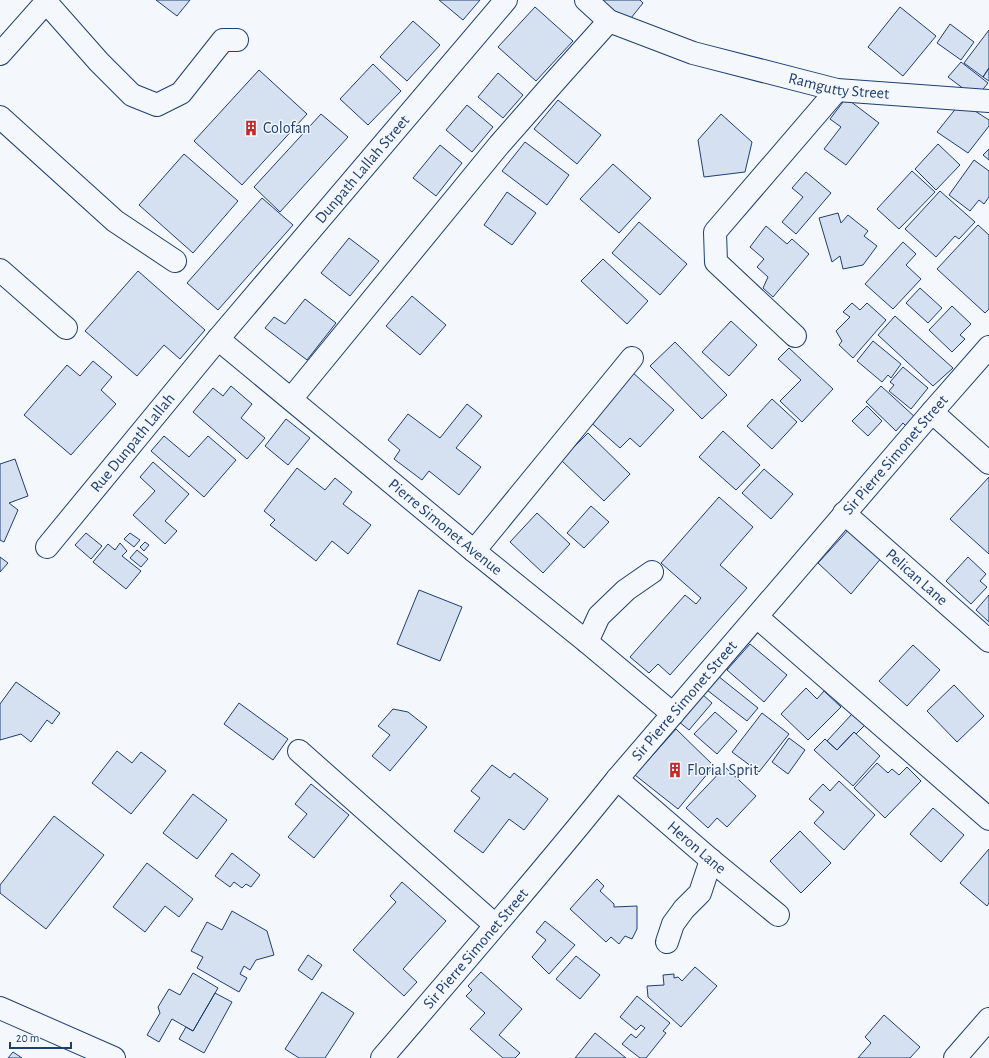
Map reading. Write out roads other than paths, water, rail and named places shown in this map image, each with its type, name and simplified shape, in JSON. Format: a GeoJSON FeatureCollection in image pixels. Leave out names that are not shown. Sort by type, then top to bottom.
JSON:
{"type":"FeatureCollection","features":[{"type":"Feature","properties":{"kind":"street","name":"Dunpath Lallah Street"},"geometry":{"type":"LineString","coordinates":[[218,339],[506,0]]}},
{"type":"Feature","properties":{"kind":"street"},"geometry":{"type":"LineString","coordinates":[[291,399],[499,145],[609,21],[586,0]]}},
{"type":"Feature","properties":{"kind":"street"},"geometry":{"type":"LineString","coordinates":[[0,54],[47,1],[99,62],[132,95],[157,105],[181,93],[223,40],[237,40]]}},
{"type":"Feature","properties":{"kind":"street","name":"Ramgutty Street"},"geometry":{"type":"LineString","coordinates":[[609,21],[693,53],[837,90],[989,101]]}},
{"type":"Feature","properties":{"kind":"street"},"geometry":{"type":"LineString","coordinates":[[796,336],[716,262],[715,232],[837,90]]}},
{"type":"Feature","properties":{"kind":"street"},"geometry":{"type":"LineString","coordinates":[[0,116],[115,221],[175,262]]}},
{"type":"Feature","properties":{"kind":"street"},"geometry":{"type":"LineString","coordinates":[[0,270],[66,328]]}},
{"type":"Feature","properties":{"kind":"street","name":"Pierre Simonet Avenue"},"geometry":{"type":"LineString","coordinates":[[218,339],[673,714]]}},
{"type":"Feature","properties":{"kind":"street","name":"Rue Dunpath Lallah"},"geometry":{"type":"LineString","coordinates":[[47,547],[218,339]]}},
{"type":"Feature","properties":{"kind":"street","name":"Sir Pierre Simonet Street"},"geometry":{"type":"LineString","coordinates":[[382,1058],[844,513],[989,347]]}},
{"type":"Feature","properties":{"kind":"street"},"geometry":{"type":"LineString","coordinates":[[474,551],[632,358]]}},
{"type":"Feature","properties":{"kind":"street"},"geometry":{"type":"LineString","coordinates":[[932,412],[989,463]]}},
{"type":"Feature","properties":{"kind":"street","name":"Pelican Lane"},"geometry":{"type":"LineString","coordinates":[[844,513],[989,641]]}},
{"type":"Feature","properties":{"kind":"street"},"geometry":{"type":"LineString","coordinates":[[587,642],[599,616],[626,590],[652,572]]}},
{"type":"Feature","properties":{"kind":"street"},"geometry":{"type":"LineString","coordinates":[[757,617],[989,819]]}},
{"type":"Feature","properties":{"kind":"street"},"geometry":{"type":"LineString","coordinates":[[299,751],[496,925]]}},
{"type":"Feature","properties":{"kind":"street","name":"Heron Lane"},"geometry":{"type":"LineString","coordinates":[[617,779],[711,860],[778,915]]}},
{"type":"Feature","properties":{"kind":"street"},"geometry":{"type":"LineString","coordinates":[[667,942],[673,924],[684,908],[700,893],[711,860]]}},
{"type":"Feature","properties":{"kind":"street"},"geometry":{"type":"LineString","coordinates":[[0,1008],[114,1058]]}},
{"type":"Feature","properties":{"kind":"street"},"geometry":{"type":"LineString","coordinates":[[954,1058],[989,1019]]}},
{"type":"Feature","properties":{"kind":"place","name":"Colofan"},"geometry":{"type":"Point","coordinates":[251,128]}},
{"type":"Feature","properties":{"kind":"place","name":"Florial Sprit"},"geometry":{"type":"Point","coordinates":[675,770]}}]}
